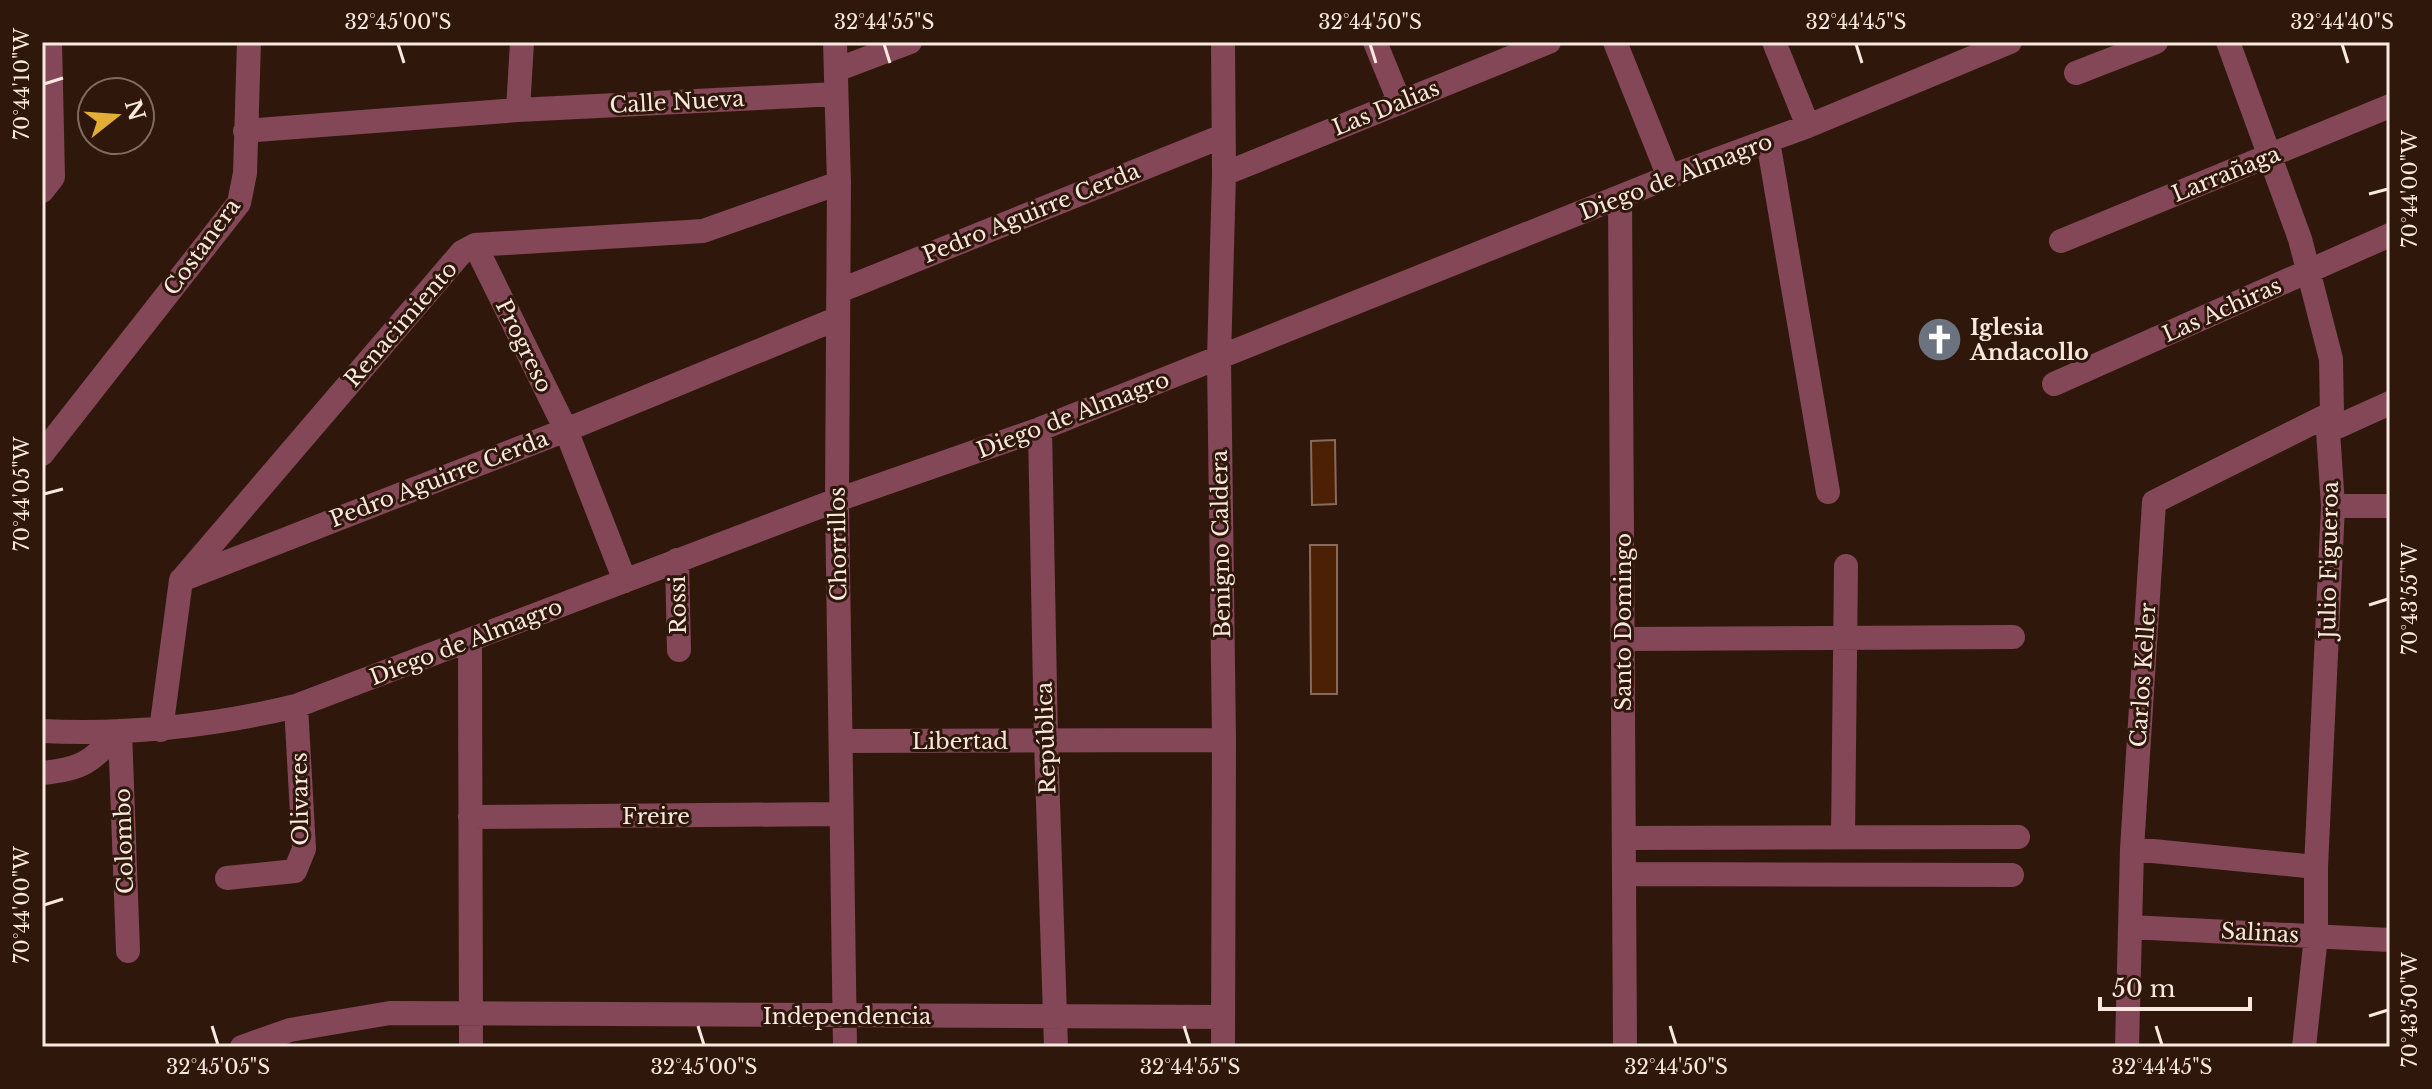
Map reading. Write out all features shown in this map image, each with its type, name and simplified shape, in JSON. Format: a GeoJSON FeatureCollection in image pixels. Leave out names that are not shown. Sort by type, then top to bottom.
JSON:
{"type":"FeatureCollection","features":[{"type":"Feature","properties":{"kind":"street"},"geometry":{"type":"LineString","coordinates":[[42,191],[53,177],[50,42]]}},
{"type":"Feature","properties":{"kind":"street","name":"Costanera"},"geometry":{"type":"LineString","coordinates":[[42,454],[239,203],[245,173],[249,42]]}},
{"type":"Feature","properties":{"kind":"street"},"geometry":{"type":"LineString","coordinates":[[518,110],[522,42]]}},
{"type":"Feature","properties":{"kind":"street","name":"Chorrillos"},"geometry":{"type":"LineString","coordinates":[[835,42],[839,183],[837,500],[845,1047]]}},
{"type":"Feature","properties":{"kind":"street","name":"Calle Nueva"},"geometry":{"type":"LineString","coordinates":[[245,131],[836,82],[910,42]]}},
{"type":"Feature","properties":{"kind":"street","name":"Benigno Caldera"},"geometry":{"type":"LineString","coordinates":[[1223,42],[1224,174],[1219,359],[1224,740],[1223,1047]]}},
{"type":"Feature","properties":{"kind":"street"},"geometry":{"type":"LineString","coordinates":[[1375,42],[1400,103]]}},
{"type":"Feature","properties":{"kind":"street"},"geometry":{"type":"LineString","coordinates":[[1615,42],[1669,177]]}},
{"type":"Feature","properties":{"kind":"street"},"geometry":{"type":"LineString","coordinates":[[1774,42],[1808,126]]}},
{"type":"Feature","properties":{"kind":"street","name":"Diego de Almagro"},"geometry":{"type":"LineString","coordinates":[[42,731],[161,730],[256,716],[296,706],[837,500],[1040,429],[1669,177],[1808,126],[2010,42]]}},
{"type":"Feature","properties":{"kind":"street"},"geometry":{"type":"LineString","coordinates":[[2076,73],[2156,42]]}},
{"type":"Feature","properties":{"kind":"street","name":"Julio Figueroa"},"geometry":{"type":"LineString","coordinates":[[2228,42],[2272,156],[2310,271],[2331,359],[2333,506],[2316,867],[2316,936],[2304,1047]]}},
{"type":"Feature","properties":{"kind":"street","name":"Las Dalias"},"geometry":{"type":"LineString","coordinates":[[1224,174],[1534,45]]}},
{"type":"Feature","properties":{"kind":"street","name":"Larrañaga"},"geometry":{"type":"LineString","coordinates":[[2061,241],[2390,106]]}},
{"type":"Feature","properties":{"kind":"street","name":"Pedro Aguirre Cerda"},"geometry":{"type":"LineString","coordinates":[[839,291],[1223,136]]}},
{"type":"Feature","properties":{"kind":"street"},"geometry":{"type":"LineString","coordinates":[[1768,141],[1828,492]]}},
{"type":"Feature","properties":{"kind":"street","name":"Renacimiento"},"geometry":{"type":"LineString","coordinates":[[181,580],[462,252],[475,245],[703,231],[839,183]]}},
{"type":"Feature","properties":{"kind":"street","name":"Santo Domingo"},"geometry":{"type":"LineString","coordinates":[[1620,197],[1625,1047]]}},
{"type":"Feature","properties":{"kind":"street","name":"Las Achiras"},"geometry":{"type":"LineString","coordinates":[[2054,384],[2390,235]]}},
{"type":"Feature","properties":{"kind":"street","name":"Progreso"},"geometry":{"type":"LineString","coordinates":[[475,245],[566,430],[625,581]]}},
{"type":"Feature","properties":{"kind":"street","name":"Pedro Aguirre Cerda"},"geometry":{"type":"LineString","coordinates":[[181,580],[566,430],[836,319]]}},
{"type":"Feature","properties":{"kind":"street","name":"Carlos Keller"},"geometry":{"type":"LineString","coordinates":[[2127,1047],[2132,849],[2154,502],[2330,422],[2390,403]]}},
{"type":"Feature","properties":{"kind":"street","name":"República"},"geometry":{"type":"LineString","coordinates":[[1040,429],[1056,1047]]}},
{"type":"Feature","properties":{"kind":"street"},"geometry":{"type":"LineString","coordinates":[[2333,506],[2390,506]]}},
{"type":"Feature","properties":{"kind":"street","name":"Rossi"},"geometry":{"type":"LineString","coordinates":[[677,560],[679,650]]}},
{"type":"Feature","properties":{"kind":"street"},"geometry":{"type":"LineString","coordinates":[[1843,837],[1846,566]]}},
{"type":"Feature","properties":{"kind":"street"},"geometry":{"type":"LineString","coordinates":[[161,730],[181,580]]}},
{"type":"Feature","properties":{"kind":"street"},"geometry":{"type":"LineString","coordinates":[[1624,639],[2013,637]]}},
{"type":"Feature","properties":{"kind":"street"},"geometry":{"type":"LineString","coordinates":[[470,641],[471,1047]]}},
{"type":"Feature","properties":{"kind":"street","name":"Olivares"},"geometry":{"type":"LineString","coordinates":[[227,878],[295,871],[304,849],[296,706]]}},
{"type":"Feature","properties":{"kind":"street"},"geometry":{"type":"LineString","coordinates":[[42,773],[68,770],[89,763],[120,731]]}},
{"type":"Feature","properties":{"kind":"street","name":"Colombo"},"geometry":{"type":"LineString","coordinates":[[120,731],[128,951]]}},
{"type":"Feature","properties":{"kind":"street","name":"Libertad"},"geometry":{"type":"LineString","coordinates":[[841,741],[1224,740]]}},
{"type":"Feature","properties":{"kind":"street","name":"Freire"},"geometry":{"type":"LineString","coordinates":[[470,817],[841,814]]}},
{"type":"Feature","properties":{"kind":"street"},"geometry":{"type":"LineString","coordinates":[[1625,838],[2018,837]]}},
{"type":"Feature","properties":{"kind":"street"},"geometry":{"type":"LineString","coordinates":[[2132,849],[2316,867]]}},
{"type":"Feature","properties":{"kind":"street"},"geometry":{"type":"LineString","coordinates":[[1625,874],[2012,875]]}},
{"type":"Feature","properties":{"kind":"street","name":"Salinas"},"geometry":{"type":"LineString","coordinates":[[2130,927],[2390,940]]}},
{"type":"Feature","properties":{"kind":"street","name":"Independencia"},"geometry":{"type":"LineString","coordinates":[[249,1045],[290,1030],[390,1013],[1223,1017]]}},
{"type":"Feature","properties":{"kind":"building"},"geometry":{"type":"Polygon","coordinates":[[[1335,440],[1336,504],[1312,505],[1311,441],[1335,440]]]}},
{"type":"Feature","properties":{"kind":"building"},"geometry":{"type":"Polygon","coordinates":[[[1310,545],[1337,545],[1337,694],[1311,694],[1310,545]]]}},
{"type":"Feature","properties":{"kind":"place","name":"Iglesia Andacollo"},"geometry":{"type":"Point","coordinates":[1939,340]}}]}
